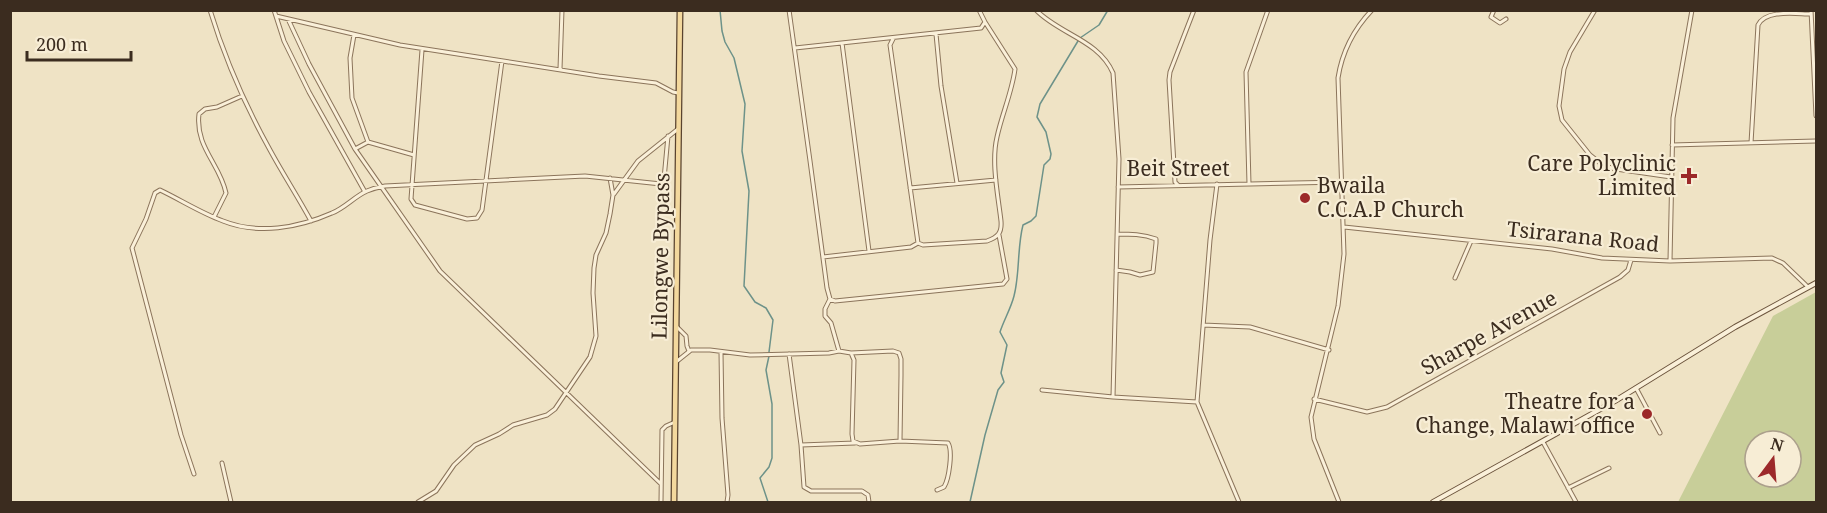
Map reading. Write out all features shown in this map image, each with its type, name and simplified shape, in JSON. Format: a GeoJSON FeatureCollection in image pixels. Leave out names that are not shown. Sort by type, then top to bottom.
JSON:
{"type":"FeatureCollection","features":[{"type":"Feature","properties":{"kind":"main road","name":"Lilongwe Bypass"},"geometry":{"type":"LineString","coordinates":[[674,502],[680,10]]}},
{"type":"Feature","properties":{"kind":"main road"},"geometry":{"type":"LineString","coordinates":[[1433,502],[1543,442],[1735,327],[1816,282]]}},
{"type":"Feature","properties":{"kind":"street"},"geometry":{"type":"LineString","coordinates":[[210,10],[220,42],[243,96],[311,221]]}},
{"type":"Feature","properties":{"kind":"street"},"geometry":{"type":"LineString","coordinates":[[274,10],[284,41],[309,92],[365,192]]}},
{"type":"Feature","properties":{"kind":"street"},"geometry":{"type":"LineString","coordinates":[[560,69],[562,10]]}},
{"type":"Feature","properties":{"kind":"street"},"geometry":{"type":"LineString","coordinates":[[789,10],[796,73],[830,299],[824,314],[831,323],[839,351]]}},
{"type":"Feature","properties":{"kind":"street"},"geometry":{"type":"LineString","coordinates":[[830,299],[835,301],[1003,284],[1007,279],[999,235],[1001,227],[996,180],[997,138],[1015,69],[979,10]]}},
{"type":"Feature","properties":{"kind":"street","name":"Beit Street"},"geometry":{"type":"LineString","coordinates":[[1036,10],[1048,21],[1082,40],[1111,67],[1119,159],[1118,187],[1343,182]]}},
{"type":"Feature","properties":{"kind":"street"},"geometry":{"type":"LineString","coordinates":[[1180,186],[1175,182],[1169,80],[1194,10]]}},
{"type":"Feature","properties":{"kind":"street"},"geometry":{"type":"LineString","coordinates":[[1249,184],[1246,72],[1268,10]]}},
{"type":"Feature","properties":{"kind":"street"},"geometry":{"type":"LineString","coordinates":[[1339,502],[1313,433],[1311,417],[1338,306],[1344,254],[1338,78],[1347,45],[1372,10]]}},
{"type":"Feature","properties":{"kind":"street"},"geometry":{"type":"LineString","coordinates":[[1494,10],[1492,18],[1499,23],[1506,19]]}},
{"type":"Feature","properties":{"kind":"street"},"geometry":{"type":"LineString","coordinates":[[1595,10],[1570,52],[1564,69],[1559,106],[1562,120],[1590,155],[1605,166],[1671,177]]}},
{"type":"Feature","properties":{"kind":"street"},"geometry":{"type":"LineString","coordinates":[[1670,261],[1675,105],[1692,10]]}},
{"type":"Feature","properties":{"kind":"street"},"geometry":{"type":"LineString","coordinates":[[1751,143],[1758,25],[1761,20],[1770,16],[1811,12],[1816,116]]}},
{"type":"Feature","properties":{"kind":"street"},"geometry":{"type":"LineString","coordinates":[[276,16],[422,49],[656,83],[680,93]]}},
{"type":"Feature","properties":{"kind":"street"},"geometry":{"type":"LineString","coordinates":[[288,19],[314,74],[356,149],[440,271],[661,484]]}},
{"type":"Feature","properties":{"kind":"street"},"geometry":{"type":"LineString","coordinates":[[795,48],[981,28],[985,22]]}},
{"type":"Feature","properties":{"kind":"street"},"geometry":{"type":"LineString","coordinates":[[936,34],[941,86],[957,183]]}},
{"type":"Feature","properties":{"kind":"street"},"geometry":{"type":"LineString","coordinates":[[354,35],[350,58],[352,98],[369,141]]}},
{"type":"Feature","properties":{"kind":"street"},"geometry":{"type":"LineString","coordinates":[[894,38],[890,45],[918,243]]}},
{"type":"Feature","properties":{"kind":"street"},"geometry":{"type":"LineString","coordinates":[[842,43],[869,251]]}},
{"type":"Feature","properties":{"kind":"street"},"geometry":{"type":"LineString","coordinates":[[422,49],[411,199],[415,205],[472,220],[480,215],[482,210],[502,61]]}},
{"type":"Feature","properties":{"kind":"street"},"geometry":{"type":"LineString","coordinates":[[214,217],[226,193],[202,143],[198,130],[199,114],[205,109],[217,107],[243,96]]}},
{"type":"Feature","properties":{"kind":"street"},"geometry":{"type":"LineString","coordinates":[[418,502],[436,491],[449,471],[475,445],[513,425],[547,415],[555,410],[590,357],[596,336],[593,293],[596,255],[606,232],[613,195],[638,161],[679,128]]}},
{"type":"Feature","properties":{"kind":"street"},"geometry":{"type":"LineString","coordinates":[[194,474],[181,435],[132,248],[157,191],[160,190],[221,221],[246,228],[272,229],[311,221],[341,209],[365,192],[380,187],[585,176],[661,184],[664,179],[668,136]]}},
{"type":"Feature","properties":{"kind":"street"},"geometry":{"type":"LineString","coordinates":[[356,149],[369,141],[414,155]]}},
{"type":"Feature","properties":{"kind":"street"},"geometry":{"type":"LineString","coordinates":[[1672,146],[1816,141]]}},
{"type":"Feature","properties":{"kind":"street"},"geometry":{"type":"LineString","coordinates":[[610,178],[613,195]]}},
{"type":"Feature","properties":{"kind":"street"},"geometry":{"type":"LineString","coordinates":[[910,188],[996,180]]}},
{"type":"Feature","properties":{"kind":"street"},"geometry":{"type":"LineString","coordinates":[[1217,184],[1197,402],[1239,502]]}},
{"type":"Feature","properties":{"kind":"street"},"geometry":{"type":"LineString","coordinates":[[1113,397],[1118,187]]}},
{"type":"Feature","properties":{"kind":"street","name":"Tsirarana Road"},"geometry":{"type":"LineString","coordinates":[[1344,227],[1559,250],[1602,258],[1670,261],[1772,258],[1783,263],[1808,287]]}},
{"type":"Feature","properties":{"kind":"street"},"geometry":{"type":"LineString","coordinates":[[1116,270],[1140,276],[1153,272],[1156,243],[1156,239],[1149,236],[1117,234]]}},
{"type":"Feature","properties":{"kind":"street"},"geometry":{"type":"LineString","coordinates":[[823,257],[911,247],[918,243],[923,245],[987,241],[999,235]]}},
{"type":"Feature","properties":{"kind":"street"},"geometry":{"type":"LineString","coordinates":[[1455,278],[1471,241]]}},
{"type":"Feature","properties":{"kind":"street","name":"Sharpe Avenue"},"geometry":{"type":"LineString","coordinates":[[1314,399],[1367,412],[1386,407],[1620,277],[1628,270],[1631,260]]}},
{"type":"Feature","properties":{"kind":"street"},"geometry":{"type":"LineString","coordinates":[[1203,325],[1250,327],[1329,350]]}},
{"type":"Feature","properties":{"kind":"street"},"geometry":{"type":"LineString","coordinates":[[677,327],[686,336],[689,351]]}},
{"type":"Feature","properties":{"kind":"street"},"geometry":{"type":"LineString","coordinates":[[676,362],[689,351],[745,355],[893,351],[900,356],[900,441]]}},
{"type":"Feature","properties":{"kind":"street"},"geometry":{"type":"LineString","coordinates":[[721,352],[727,502]]}},
{"type":"Feature","properties":{"kind":"street"},"geometry":{"type":"LineString","coordinates":[[851,353],[854,360],[852,434],[855,443]]}},
{"type":"Feature","properties":{"kind":"street"},"geometry":{"type":"LineString","coordinates":[[789,354],[801,445],[803,485],[811,491],[862,491],[868,495],[869,502]]}},
{"type":"Feature","properties":{"kind":"street"},"geometry":{"type":"LineString","coordinates":[[1636,388],[1660,433]]}},
{"type":"Feature","properties":{"kind":"street"},"geometry":{"type":"LineString","coordinates":[[1042,390],[1197,402]]}},
{"type":"Feature","properties":{"kind":"street"},"geometry":{"type":"LineString","coordinates":[[661,502],[662,430],[675,422]]}},
{"type":"Feature","properties":{"kind":"street"},"geometry":{"type":"LineString","coordinates":[[801,445],[900,441],[945,442],[950,445],[947,481],[944,487],[937,490]]}},
{"type":"Feature","properties":{"kind":"street"},"geometry":{"type":"LineString","coordinates":[[1543,442],[1576,502]]}},
{"type":"Feature","properties":{"kind":"street"},"geometry":{"type":"LineString","coordinates":[[222,463],[231,502]]}},
{"type":"Feature","properties":{"kind":"street"},"geometry":{"type":"LineString","coordinates":[[1568,488],[1609,468]]}},
{"type":"Feature","properties":{"kind":"green space"},"geometry":{"type":"Polygon","coordinates":[[[1816,292],[1816,502],[1678,502],[1773,316],[1816,292]]]}},
{"type":"Feature","properties":{"kind":"waterway"},"geometry":{"type":"LineString","coordinates":[[720,10],[722,31],[734,58],[745,104],[742,151],[749,191],[744,286],[755,302],[766,308],[773,320],[769,352]]}},
{"type":"Feature","properties":{"kind":"waterway"},"geometry":{"type":"LineString","coordinates":[[1080,38],[1099,25],[1108,10]]}},
{"type":"Feature","properties":{"kind":"waterway"},"geometry":{"type":"LineString","coordinates":[[970,502],[985,435],[998,390],[1004,382],[1001,373],[1007,345],[1000,332],[1014,296],[1023,225],[1036,216],[1044,165],[1050,159],[1051,154],[1046,132],[1037,117],[1040,104],[1078,41]]}},
{"type":"Feature","properties":{"kind":"waterway"},"geometry":{"type":"LineString","coordinates":[[768,502],[760,478],[769,467],[772,458],[772,404],[766,370],[769,356]]}},
{"type":"Feature","properties":{"kind":"place","name":"Care Polyclinic Limited"},"geometry":{"type":"Point","coordinates":[1689,176]}},
{"type":"Feature","properties":{"kind":"place","name":"Bwaila C.C.A.P Church"},"geometry":{"type":"Point","coordinates":[1305,198]}},
{"type":"Feature","properties":{"kind":"place","name":"Theatre for a Change, Malawi office"},"geometry":{"type":"Point","coordinates":[1647,414]}}]}
